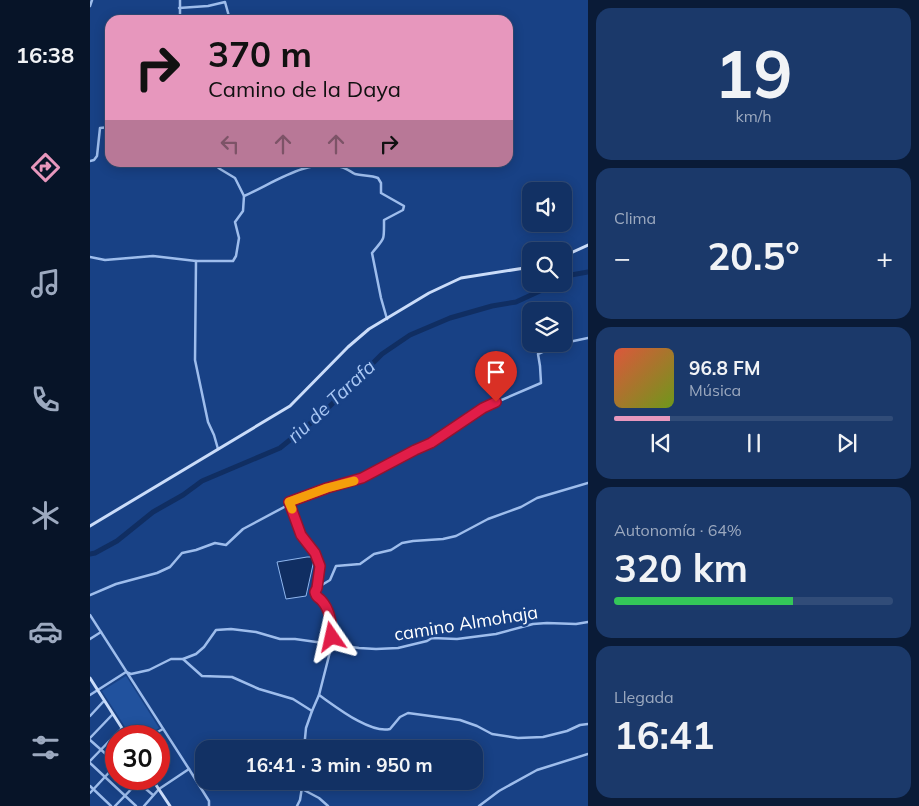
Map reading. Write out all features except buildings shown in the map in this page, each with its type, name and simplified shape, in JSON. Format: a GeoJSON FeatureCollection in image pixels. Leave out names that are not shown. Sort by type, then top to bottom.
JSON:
{"type":"FeatureCollection","features":[{"type":"Feature","properties":{"kind":"main road"},"geometry":{"type":"LineString","coordinates":[[572,252],[588,245]]}},
{"type":"Feature","properties":{"kind":"main road"},"geometry":{"type":"LineString","coordinates":[[90,526],[290,406],[348,347],[369,329],[429,293],[461,278],[522,268]]}},
{"type":"Feature","properties":{"kind":"main road"},"geometry":{"type":"LineString","coordinates":[[90,680],[119,725]]}},
{"type":"Feature","properties":{"kind":"main road"},"geometry":{"type":"LineString","coordinates":[[97,690],[118,725]]}},
{"type":"Feature","properties":{"kind":"main road"},"geometry":{"type":"LineString","coordinates":[[161,790],[171,806]]}},
{"type":"Feature","properties":{"kind":"street"},"geometry":{"type":"LineString","coordinates":[[90,6],[92,0]]}},
{"type":"Feature","properties":{"kind":"street"},"geometry":{"type":"LineString","coordinates":[[180,0],[180,15]]}},
{"type":"Feature","properties":{"kind":"street"},"geometry":{"type":"LineString","coordinates":[[179,8],[208,6],[225,2],[229,15]]}},
{"type":"Feature","properties":{"kind":"street"},"geometry":{"type":"LineString","coordinates":[[90,161],[94,160],[97,156],[100,128],[105,128]]}},
{"type":"Feature","properties":{"kind":"street"},"geometry":{"type":"LineString","coordinates":[[90,258],[105,260],[153,256],[196,261],[229,262],[235,259],[239,238],[235,222],[243,211],[244,196],[235,178],[218,167]]}},
{"type":"Feature","properties":{"kind":"street"},"geometry":{"type":"LineString","coordinates":[[244,196],[307,167]]}},
{"type":"Feature","properties":{"kind":"street"},"geometry":{"type":"LineString","coordinates":[[342,167],[356,174],[378,178],[381,183],[381,193],[402,204],[404,208],[384,220],[386,230],[384,238],[380,246],[372,253],[387,319]]}},
{"type":"Feature","properties":{"kind":"street"},"geometry":{"type":"LineString","coordinates":[[196,261],[196,360],[208,422],[218,450]]}},
{"type":"Feature","properties":{"kind":"street"},"geometry":{"type":"LineString","coordinates":[[572,341],[588,338]]}},
{"type":"Feature","properties":{"kind":"street"},"geometry":{"type":"LineString","coordinates":[[90,595],[116,584],[157,573],[170,567],[182,553],[215,543],[226,545],[243,529],[289,502],[362,478],[431,443],[483,408],[541,383],[538,354],[542,352]]}},
{"type":"Feature","properties":{"kind":"street"},"geometry":{"type":"LineString","coordinates":[[317,588],[330,580],[336,566],[360,564],[374,554],[413,541],[456,536],[488,519],[521,507],[537,498],[588,483]]}},
{"type":"Feature","properties":{"kind":"street"},"geometry":{"type":"LineString","coordinates":[[289,502],[301,535],[315,553],[320,566],[315,592],[316,596],[324,603],[332,623],[332,644],[319,695],[306,728],[305,740]]}},
{"type":"Feature","properties":{"kind":"street"},"geometry":{"type":"LineString","coordinates":[[90,616],[159,725]]}},
{"type":"Feature","properties":{"kind":"street","name":"camino Almohaja"},"geometry":{"type":"LineString","coordinates":[[126,672],[131,674],[149,670],[171,659],[183,659],[196,654],[204,647],[216,630],[232,629],[256,632],[280,639],[295,639],[359,648],[398,648],[432,638],[456,639],[496,634],[533,624],[576,624],[588,622]]}},
{"type":"Feature","properties":{"kind":"street"},"geometry":{"type":"LineString","coordinates":[[90,639],[101,632]]}},
{"type":"Feature","properties":{"kind":"street"},"geometry":{"type":"LineString","coordinates":[[183,659],[202,676],[232,677],[260,689],[293,699],[312,711]]}},
{"type":"Feature","properties":{"kind":"street"},"geometry":{"type":"LineString","coordinates":[[90,695],[126,672]]}},
{"type":"Feature","properties":{"kind":"street"},"geometry":{"type":"LineString","coordinates":[[319,695],[353,718],[384,730],[390,729],[400,717],[408,713],[460,720],[492,734],[518,738],[543,737],[588,724]]}},
{"type":"Feature","properties":{"kind":"street"},"geometry":{"type":"LineString","coordinates":[[90,716],[103,702]]}},
{"type":"Feature","properties":{"kind":"street"},"geometry":{"type":"LineString","coordinates":[[105,754],[90,739],[112,715]]}},
{"type":"Feature","properties":{"kind":"street"},"geometry":{"type":"LineString","coordinates":[[170,741],[209,801],[209,806]]}},
{"type":"Feature","properties":{"kind":"street"},"geometry":{"type":"LineString","coordinates":[[90,793],[105,777],[90,762],[105,746]]}},
{"type":"Feature","properties":{"kind":"street"},"geometry":{"type":"LineString","coordinates":[[479,806],[499,791],[537,770],[588,754]]}},
{"type":"Feature","properties":{"kind":"street"},"geometry":{"type":"LineString","coordinates":[[170,781],[188,769]]}},
{"type":"Feature","properties":{"kind":"street"},"geometry":{"type":"LineString","coordinates":[[90,786],[111,806]]}},
{"type":"Feature","properties":{"kind":"street"},"geometry":{"type":"LineString","coordinates":[[119,790],[136,806]]}},
{"type":"Feature","properties":{"kind":"street"},"geometry":{"type":"LineString","coordinates":[[115,806],[131,790]]}},
{"type":"Feature","properties":{"kind":"street"},"geometry":{"type":"LineString","coordinates":[[147,790],[153,795]]}},
{"type":"Feature","properties":{"kind":"street"},"geometry":{"type":"LineString","coordinates":[[144,806],[158,790]]}},
{"type":"Feature","properties":{"kind":"street"},"geometry":{"type":"LineString","coordinates":[[297,806],[302,790]]}},
{"type":"Feature","properties":{"kind":"street"},"geometry":{"type":"LineString","coordinates":[[304,790],[319,798],[328,806]]}},
{"type":"Feature","properties":{"kind":"shaded area"},"geometry":{"type":"Polygon","coordinates":[[[311,557],[314,560],[306,596],[286,599],[277,562],[311,557]]]}},
{"type":"Feature","properties":{"kind":"shaded area"},"geometry":{"type":"Polygon","coordinates":[[[126,676],[157,725],[124,725],[102,691],[126,676]]]}},
{"type":"Feature","properties":{"kind":"waterway","name":"riu de Tarafa"},"geometry":{"type":"LineString","coordinates":[[572,275],[588,272]]}},
{"type":"Feature","properties":{"kind":"waterway","name":"riu de Tarafa"},"geometry":{"type":"LineString","coordinates":[[90,554],[117,541],[153,512],[183,495],[202,481],[280,448],[323,413],[382,354],[410,335],[450,318],[492,306],[516,302],[538,292]]}},
{"type":"Feature","properties":{"kind":"slow traffic"},"geometry":{"type":"LineString","coordinates":[[292,509],[289,502],[327,488],[354,481]]}},
{"type":"Feature","properties":{"kind":"route"},"geometry":{"type":"LineString","coordinates":[[332,637],[332,623],[324,603],[316,596],[315,592],[320,566],[315,553],[301,535],[289,502],[362,478],[385,467],[431,443],[483,408],[496,402]]}}]}
